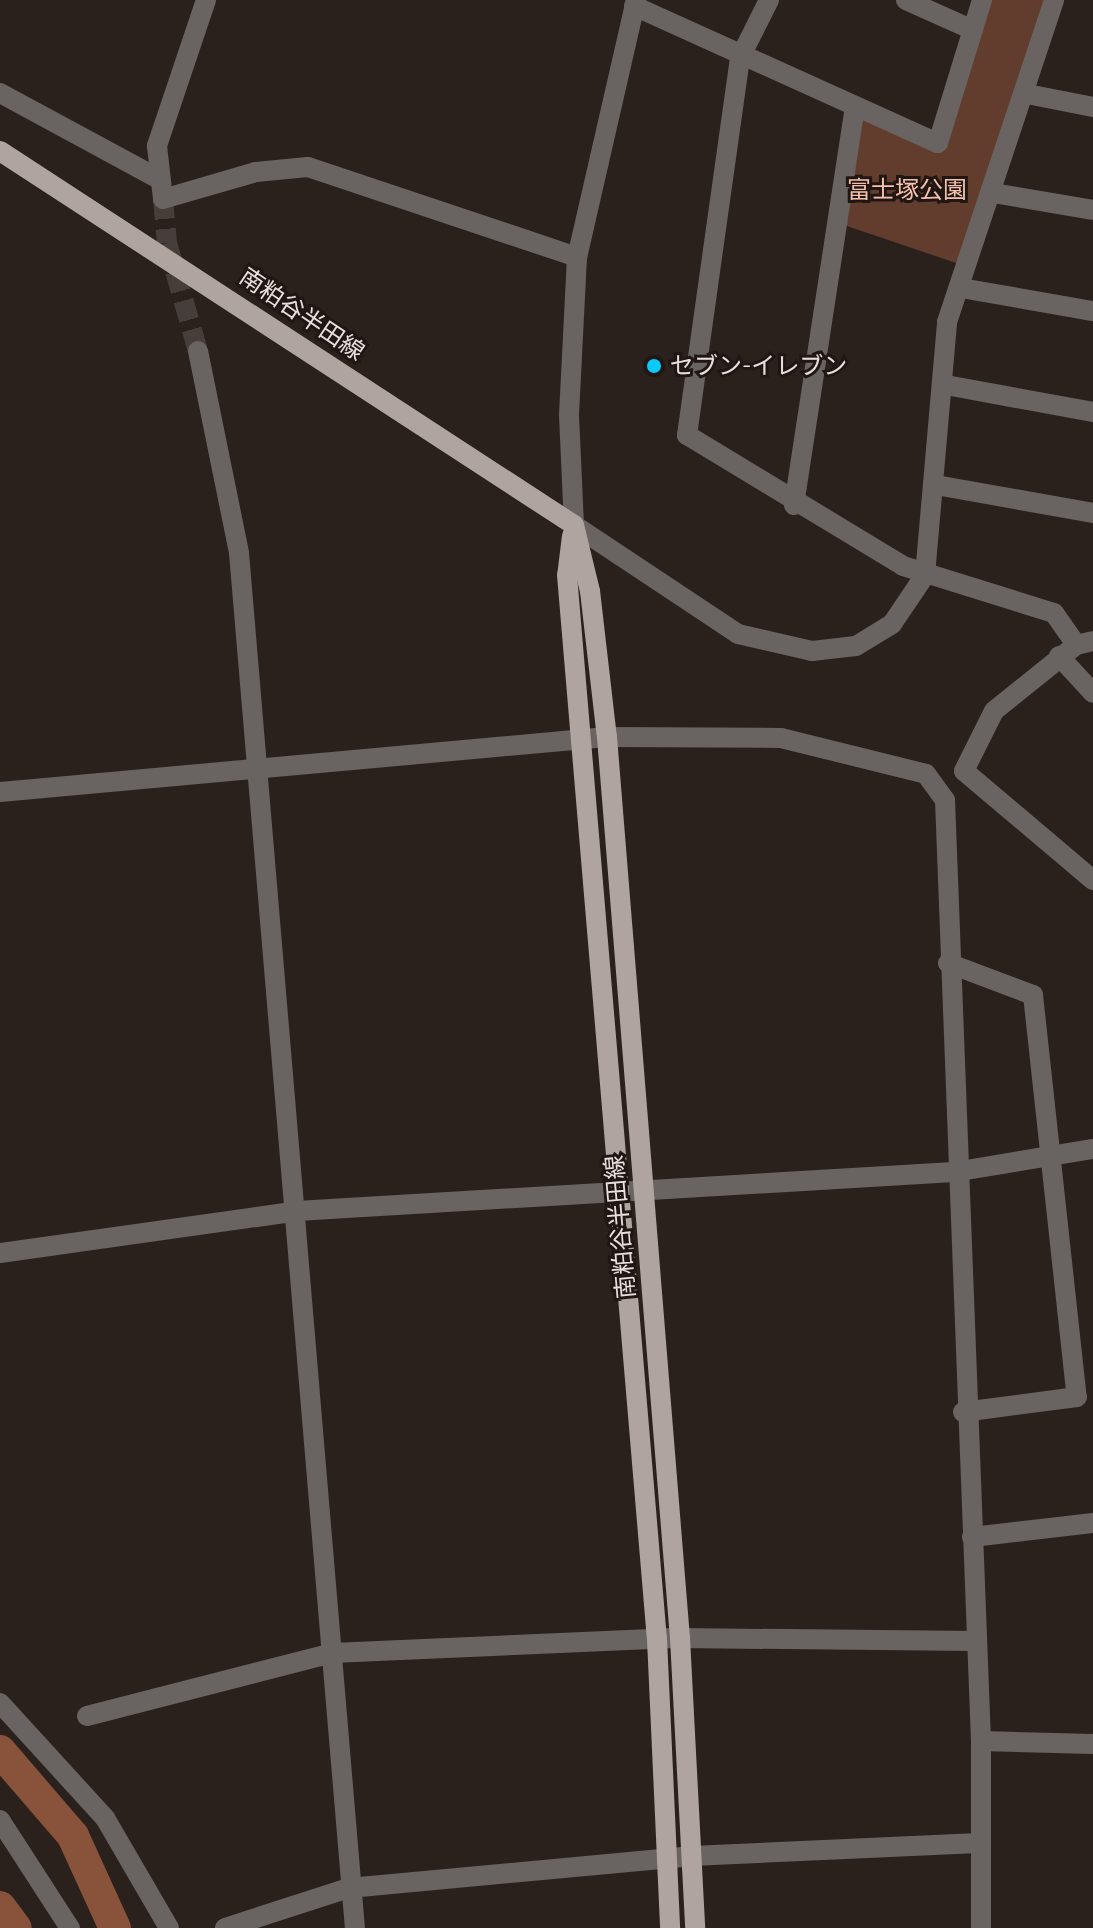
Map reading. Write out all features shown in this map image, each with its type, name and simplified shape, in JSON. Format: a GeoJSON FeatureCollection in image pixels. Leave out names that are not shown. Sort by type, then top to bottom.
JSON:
{"type":"FeatureCollection","features":[{"type":"Feature","properties":{"kind":"main road","name":"南粕谷半田線"},"geometry":{"type":"LineString","coordinates":[[0,151],[574,525],[590,591],[607,737],[680,1638],[695,1928]]}},
{"type":"Feature","properties":{"kind":"main road","name":"南粕谷半田線"},"geometry":{"type":"LineString","coordinates":[[574,525],[567,575],[657,1639],[670,1928]]}},
{"type":"Feature","properties":{"kind":"street"},"geometry":{"type":"LineString","coordinates":[[206,0],[169,97],[157,178],[163,199],[256,172],[308,167],[577,257]]}},
{"type":"Feature","properties":{"kind":"street"},"geometry":{"type":"LineString","coordinates":[[769,0],[740,58],[687,435],[794,505],[925,575],[1054,613],[1076,647],[1093,693]]}},
{"type":"Feature","properties":{"kind":"street"},"geometry":{"type":"LineString","coordinates":[[906,0],[973,30]]}},
{"type":"Feature","properties":{"kind":"street"},"geometry":{"type":"LineString","coordinates":[[982,0],[938,143],[854,111],[740,58],[635,3],[577,257],[569,415],[574,525],[738,634],[812,651],[856,646],[892,624],[925,575],[946,385],[947,322],[1027,94],[1054,0]]}},
{"type":"Feature","properties":{"kind":"street"},"geometry":{"type":"LineString","coordinates":[[0,93],[157,178]]}},
{"type":"Feature","properties":{"kind":"street"},"geometry":{"type":"LineString","coordinates":[[1027,94],[1093,107]]}},
{"type":"Feature","properties":{"kind":"street"},"geometry":{"type":"LineString","coordinates":[[794,505],[854,111]]}},
{"type":"Feature","properties":{"kind":"street"},"geometry":{"type":"LineString","coordinates":[[993,193],[1093,210]]}},
{"type":"Feature","properties":{"kind":"street"},"geometry":{"type":"LineString","coordinates":[[961,288],[1093,311]]}},
{"type":"Feature","properties":{"kind":"street"},"geometry":{"type":"LineString","coordinates":[[198,351],[239,553],[297,1211],[349,1888],[355,1928]]}},
{"type":"Feature","properties":{"kind":"street"},"geometry":{"type":"LineString","coordinates":[[946,385],[1093,412]]}},
{"type":"Feature","properties":{"kind":"street"},"geometry":{"type":"LineString","coordinates":[[936,485],[1093,513]]}},
{"type":"Feature","properties":{"kind":"street"},"geometry":{"type":"LineString","coordinates":[[1076,647],[994,711],[964,771],[1093,880]]}},
{"type":"Feature","properties":{"kind":"street"},"geometry":{"type":"LineString","coordinates":[[0,792],[607,737],[781,738],[926,774],[945,800],[963,1412],[981,1741],[981,1928]]}},
{"type":"Feature","properties":{"kind":"street"},"geometry":{"type":"LineString","coordinates":[[948,963],[1033,995],[1077,1397],[963,1412]]}},
{"type":"Feature","properties":{"kind":"street"},"geometry":{"type":"LineString","coordinates":[[0,1253],[297,1211],[621,1197],[954,1172],[1093,1149]]}},
{"type":"Feature","properties":{"kind":"street"},"geometry":{"type":"LineString","coordinates":[[972,1537],[1093,1523]]}},
{"type":"Feature","properties":{"kind":"street"},"geometry":{"type":"LineString","coordinates":[[87,1716],[332,1653],[680,1638],[975,1641]]}},
{"type":"Feature","properties":{"kind":"street"},"geometry":{"type":"LineString","coordinates":[[0,1703],[105,1818],[169,1928]]}},
{"type":"Feature","properties":{"kind":"street"},"geometry":{"type":"LineString","coordinates":[[981,1741],[1093,1744]]}},
{"type":"Feature","properties":{"kind":"street"},"geometry":{"type":"LineString","coordinates":[[0,1820],[70,1928]]}},
{"type":"Feature","properties":{"kind":"street"},"geometry":{"type":"LineString","coordinates":[[225,1928],[349,1888],[691,1856],[979,1843]]}},
{"type":"Feature","properties":{"kind":"green space","name":"富士塚公園"},"geometry":{"type":"Polygon","coordinates":[[[982,0],[1045,0],[962,265],[838,223],[854,111],[938,143],[982,0]]]}},
{"type":"Feature","properties":{"kind":"waterway"},"geometry":{"type":"LineString","coordinates":[[0,1751],[73,1836],[115,1928]]}},
{"type":"Feature","properties":{"kind":"waterway"},"geometry":{"type":"LineString","coordinates":[[0,1907],[16,1928]]}},
{"type":"Feature","properties":{"kind":"tunnel"},"geometry":{"type":"LineString","coordinates":[[163,199],[167,243],[198,351]]}},
{"type":"Feature","properties":{"kind":"place","name":"セブン-イレブン"},"geometry":{"type":"Point","coordinates":[654,366]}}]}
